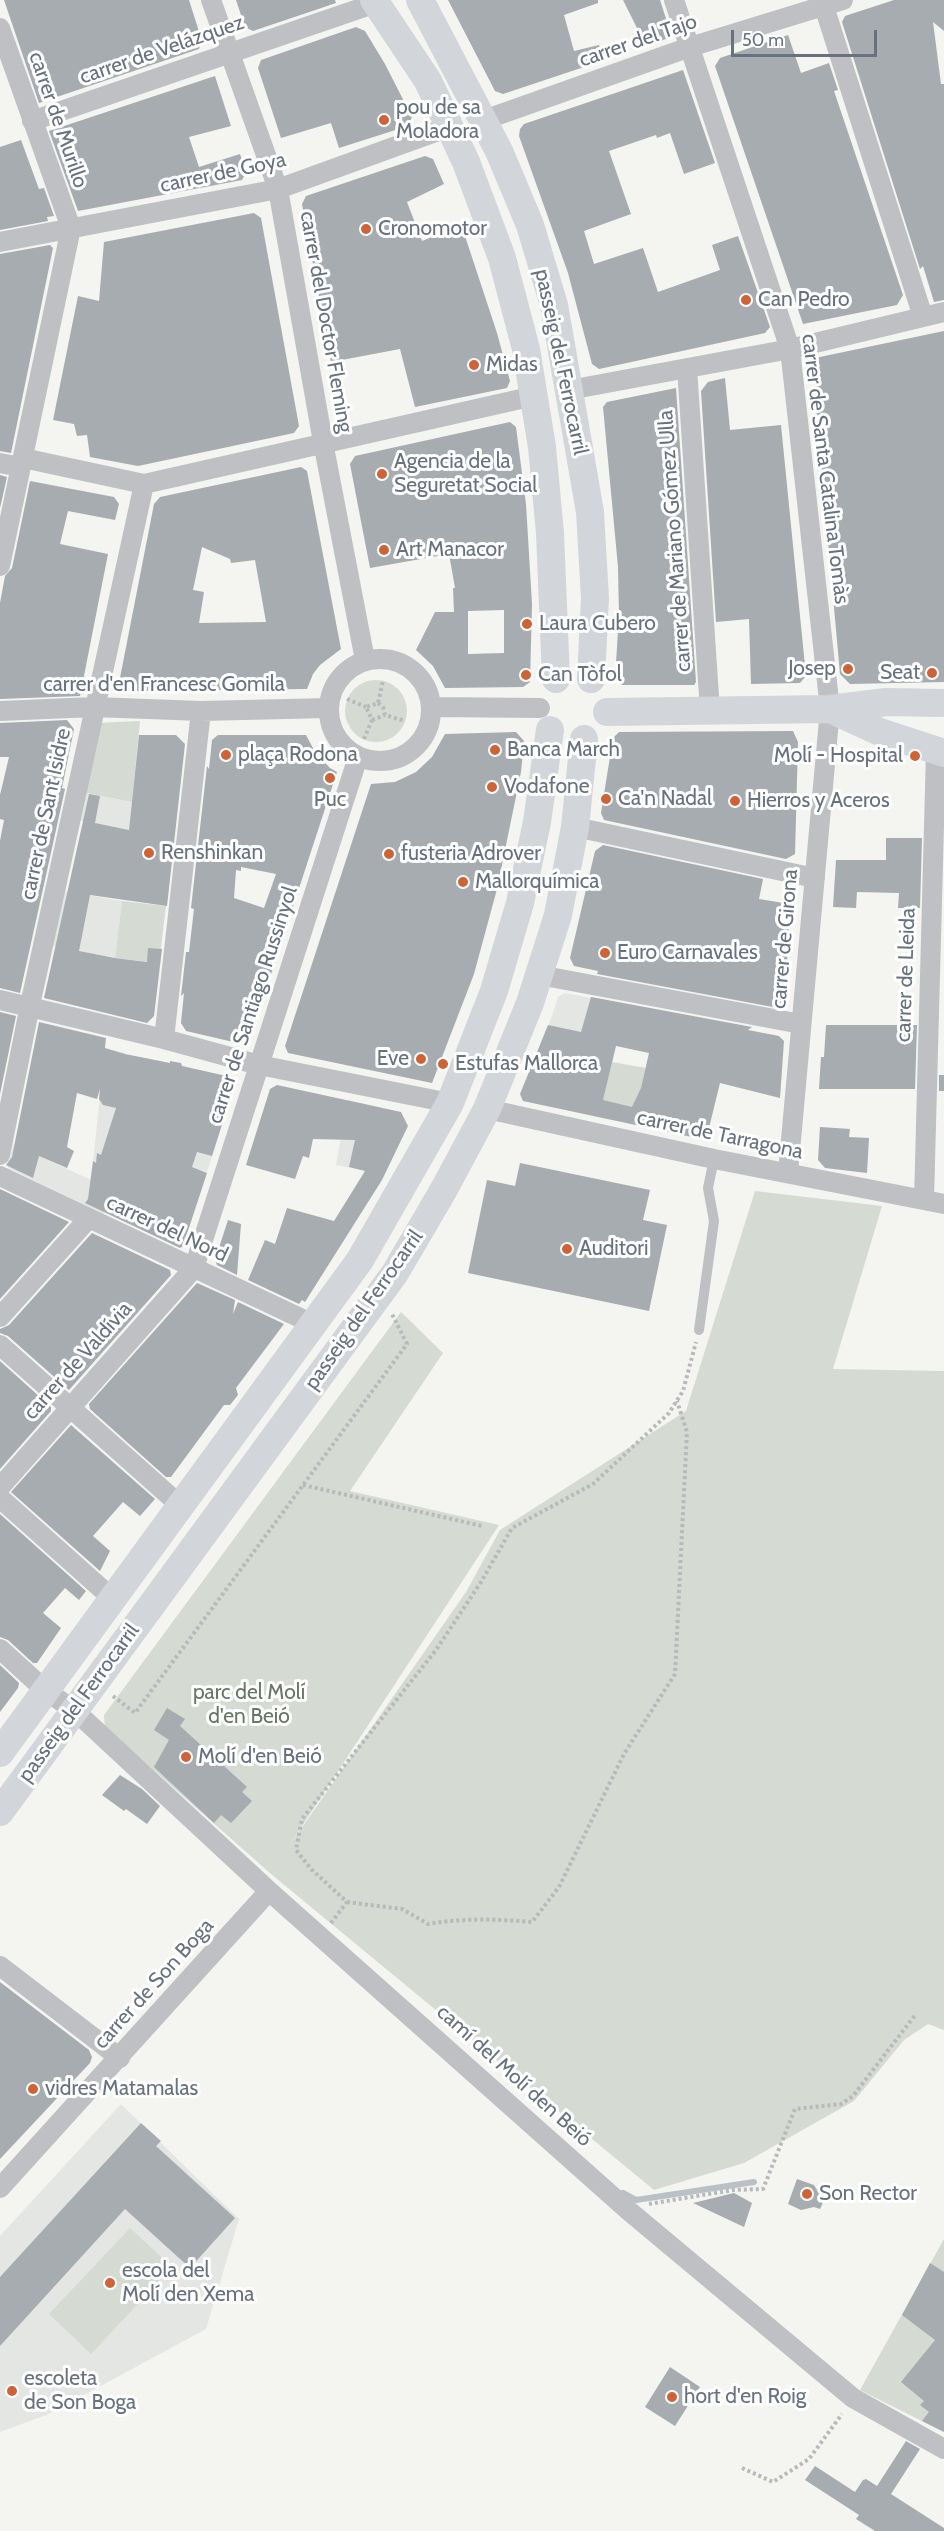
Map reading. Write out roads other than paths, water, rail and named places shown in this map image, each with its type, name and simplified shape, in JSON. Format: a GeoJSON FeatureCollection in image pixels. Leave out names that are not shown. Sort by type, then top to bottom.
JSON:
{"type":"FeatureCollection","features":[{"type":"Feature","properties":{"kind":"main road","name":"passeig del Ferrocarril"},"geometry":{"type":"LineString","coordinates":[[420,0],[484,120],[530,225],[554,305],[590,512],[595,598],[591,679]]}},
{"type":"Feature","properties":{"kind":"main road","name":"passeig del Ferrocarril"},"geometry":{"type":"LineString","coordinates":[[375,2],[428,81],[466,162],[502,258],[526,349],[542,447],[550,533],[556,679]]}},
{"type":"Feature","properties":{"kind":"main road"},"geometry":{"type":"LineString","coordinates":[[568,674],[580,674],[591,679],[601,688],[606,699],[607,712],[599,729],[584,739],[572,741],[560,737],[545,719],[542,696],[556,679],[568,674]]}},
{"type":"Feature","properties":{"kind":"main road"},"geometry":{"type":"LineString","coordinates":[[880,732],[876,715],[885,702]]}},
{"type":"Feature","properties":{"kind":"main road"},"geometry":{"type":"LineString","coordinates":[[607,712],[830,709],[885,702],[944,703]]}},
{"type":"Feature","properties":{"kind":"main road"},"geometry":{"type":"LineString","coordinates":[[830,709],[880,732],[940,752]]}},
{"type":"Feature","properties":{"kind":"main road","name":"passeig del Ferrocarril"},"geometry":{"type":"LineString","coordinates":[[0,1753],[315,1325],[360,1260],[450,1103],[494,991],[520,903],[537,822],[545,719]]}},
{"type":"Feature","properties":{"kind":"main road","name":"passeig del Ferrocarril"},"geometry":{"type":"LineString","coordinates":[[0,1812],[395,1273],[443,1191],[487,1109],[539,975],[558,915],[575,827],[584,739]]}},
{"type":"Feature","properties":{"kind":"street","name":"carrer del Doctor Fleming"},"geometry":{"type":"LineString","coordinates":[[211,0],[278,189],[365,660]]}},
{"type":"Feature","properties":{"kind":"street","name":"carrer de Santa Catalina Tomàs"},"geometry":{"type":"LineString","coordinates":[[674,0],[790,349],[830,709]]}},
{"type":"Feature","properties":{"kind":"street","name":"carrer del Tajo"},"geometry":{"type":"LineString","coordinates":[[484,120],[690,47],[823,3],[843,0]]}},
{"type":"Feature","properties":{"kind":"street","name":"carrer de Velázquez"},"geometry":{"type":"LineString","coordinates":[[32,121],[375,2]]}},
{"type":"Feature","properties":{"kind":"street"},"geometry":{"type":"LineString","coordinates":[[823,3],[923,317]]}},
{"type":"Feature","properties":{"kind":"street","name":"carrer de Murillo"},"geometry":{"type":"LineString","coordinates":[[0,28],[70,228]]}},
{"type":"Feature","properties":{"kind":"street","name":"carrer de Goya"},"geometry":{"type":"LineString","coordinates":[[0,242],[278,189],[449,127]]}},
{"type":"Feature","properties":{"kind":"street"},"geometry":{"type":"LineString","coordinates":[[0,566],[70,228]]}},
{"type":"Feature","properties":{"kind":"street"},"geometry":{"type":"LineString","coordinates":[[569,390],[790,349],[944,312]]}},
{"type":"Feature","properties":{"kind":"street","name":"carrer de Mariano Gómez Ulla"},"geometry":{"type":"LineString","coordinates":[[687,368],[710,711]]}},
{"type":"Feature","properties":{"kind":"street"},"geometry":{"type":"LineString","coordinates":[[0,464],[22,462],[144,484],[534,396]]}},
{"type":"Feature","properties":{"kind":"street","name":"carrer de Sant Isidre"},"geometry":{"type":"LineString","coordinates":[[0,1155],[30,1005],[144,484]]}},
{"type":"Feature","properties":{"kind":"street"},"geometry":{"type":"LineString","coordinates":[[381,658],[396,660],[410,667],[425,685],[432,707],[430,724],[422,740],[410,753],[393,760],[376,761],[362,748],[346,748],[336,737],[330,723],[329,708],[332,692],[340,678],[351,667],[365,660],[381,658]]}},
{"type":"Feature","properties":{"kind":"street"},"geometry":{"type":"LineString","coordinates":[[432,707],[545,719]]}},
{"type":"Feature","properties":{"kind":"street","name":"carrer d'en Francesc Gomila"},"geometry":{"type":"LineString","coordinates":[[0,711],[94,708],[201,711],[329,708]]}},
{"type":"Feature","properties":{"kind":"street","name":"carrer de Girona"},"geometry":{"type":"LineString","coordinates":[[788,1173],[830,709]]}},
{"type":"Feature","properties":{"kind":"street"},"geometry":{"type":"LineString","coordinates":[[164,1039],[201,711]]}},
{"type":"Feature","properties":{"kind":"street","name":"carrer de Santiago Russinyol"},"geometry":{"type":"LineString","coordinates":[[194,1268],[362,748]]}},
{"type":"Feature","properties":{"kind":"street","name":"carrer de Lleida"},"geometry":{"type":"LineString","coordinates":[[924,1200],[940,752]]}},
{"type":"Feature","properties":{"kind":"street"},"geometry":{"type":"LineString","coordinates":[[575,827],[815,878]]}},
{"type":"Feature","properties":{"kind":"street"},"geometry":{"type":"LineString","coordinates":[[539,975],[801,1024]]}},
{"type":"Feature","properties":{"kind":"street"},"geometry":{"type":"LineString","coordinates":[[0,1000],[30,1005],[259,1065],[450,1103]]}},
{"type":"Feature","properties":{"kind":"street","name":"carrer de Tarragona"},"geometry":{"type":"LineString","coordinates":[[487,1109],[714,1159],[944,1204]]}},
{"type":"Feature","properties":{"kind":"street","name":"carrer del Nord"},"geometry":{"type":"LineString","coordinates":[[0,1176],[315,1325]]}},
{"type":"Feature","properties":{"kind":"street"},"geometry":{"type":"LineString","coordinates":[[0,1317],[89,1218]]}},
{"type":"Feature","properties":{"kind":"street","name":"carrer de Valdívia"},"geometry":{"type":"LineString","coordinates":[[0,1487],[194,1268]]}},
{"type":"Feature","properties":{"kind":"street"},"geometry":{"type":"LineString","coordinates":[[0,1345],[182,1507]]}},
{"type":"Feature","properties":{"kind":"street"},"geometry":{"type":"LineString","coordinates":[[0,1498],[113,1599]]}},
{"type":"Feature","properties":{"kind":"street","name":"camí del Molí den Beió"},"geometry":{"type":"LineString","coordinates":[[0,1649],[46,1691],[74,1710],[269,1891],[626,2208],[853,2398],[944,2449]]}},
{"type":"Feature","properties":{"kind":"street","name":"carrer de Son Boga"},"geometry":{"type":"LineString","coordinates":[[0,2188],[269,1891]]}},
{"type":"Feature","properties":{"kind":"street"},"geometry":{"type":"LineString","coordinates":[[0,1966],[120,2058]]}},
{"type":"Feature","properties":{"kind":"lane"},"geometry":{"type":"LineString","coordinates":[[699,1330],[714,1221],[708,1188],[714,1159]]}},
{"type":"Feature","properties":{"kind":"waterway"},"geometry":{"type":"LineString","coordinates":[[623,2193],[636,2200],[754,2182]]}},
{"type":"Feature","properties":{"kind":"place","name":"pou de sa Moladora"},"geometry":{"type":"Point","coordinates":[384,120]}},
{"type":"Feature","properties":{"kind":"place","name":"Cronomotor"},"geometry":{"type":"Point","coordinates":[366,229]}},
{"type":"Feature","properties":{"kind":"place","name":"Can Pedro"},"geometry":{"type":"Point","coordinates":[746,300]}},
{"type":"Feature","properties":{"kind":"place","name":"Midas"},"geometry":{"type":"Point","coordinates":[474,365]}},
{"type":"Feature","properties":{"kind":"place","name":"Agencia de la Seguretat Social"},"geometry":{"type":"Point","coordinates":[382,474]}},
{"type":"Feature","properties":{"kind":"place","name":"Art Manacor"},"geometry":{"type":"Point","coordinates":[384,550]}},
{"type":"Feature","properties":{"kind":"place","name":"Laura Cubero"},"geometry":{"type":"Point","coordinates":[527,624]}},
{"type":"Feature","properties":{"kind":"place","name":"Josep"},"geometry":{"type":"Point","coordinates":[848,669]}},
{"type":"Feature","properties":{"kind":"place","name":"Seat"},"geometry":{"type":"Point","coordinates":[932,673]}},
{"type":"Feature","properties":{"kind":"place","name":"Can Tòfol"},"geometry":{"type":"Point","coordinates":[526,675]}},
{"type":"Feature","properties":{"kind":"place","name":"Banca March"},"geometry":{"type":"Point","coordinates":[495,750]}},
{"type":"Feature","properties":{"kind":"place","name":"plaça Rodona"},"geometry":{"type":"Point","coordinates":[226,755]}},
{"type":"Feature","properties":{"kind":"place","name":"Molí - Hospital"},"geometry":{"type":"Point","coordinates":[915,756]}},
{"type":"Feature","properties":{"kind":"place","name":"Puc"},"geometry":{"type":"Point","coordinates":[330,778]}},
{"type":"Feature","properties":{"kind":"place","name":"Vodafone"},"geometry":{"type":"Point","coordinates":[492,787]}},
{"type":"Feature","properties":{"kind":"place","name":"Ca'n Nadal"},"geometry":{"type":"Point","coordinates":[606,799]}},
{"type":"Feature","properties":{"kind":"place","name":"Hierros y Aceros"},"geometry":{"type":"Point","coordinates":[735,801]}},
{"type":"Feature","properties":{"kind":"place","name":"Renshinkan"},"geometry":{"type":"Point","coordinates":[149,853]}},
{"type":"Feature","properties":{"kind":"place","name":"fusteria Adrover"},"geometry":{"type":"Point","coordinates":[389,854]}},
{"type":"Feature","properties":{"kind":"place","name":"Mallorquímica"},"geometry":{"type":"Point","coordinates":[463,882]}},
{"type":"Feature","properties":{"kind":"place","name":"Euro Carnavales"},"geometry":{"type":"Point","coordinates":[605,953]}},
{"type":"Feature","properties":{"kind":"place","name":"Eve"},"geometry":{"type":"Point","coordinates":[421,1059]}},
{"type":"Feature","properties":{"kind":"place","name":"Estufas Mallorca"},"geometry":{"type":"Point","coordinates":[443,1064]}},
{"type":"Feature","properties":{"kind":"place","name":"Auditori"},"geometry":{"type":"Point","coordinates":[567,1249]}},
{"type":"Feature","properties":{"kind":"place","name":"Molí d'en Beió"},"geometry":{"type":"Point","coordinates":[186,1757]}},
{"type":"Feature","properties":{"kind":"place","name":"vidres Matamalas"},"geometry":{"type":"Point","coordinates":[33,2089]}},
{"type":"Feature","properties":{"kind":"place","name":"Son Rector"},"geometry":{"type":"Point","coordinates":[807,2194]}},
{"type":"Feature","properties":{"kind":"place","name":"escola del Molí den Xema"},"geometry":{"type":"Point","coordinates":[110,2283]}},
{"type":"Feature","properties":{"kind":"place","name":"escoleta de Son Boga"},"geometry":{"type":"Point","coordinates":[12,2391]}},
{"type":"Feature","properties":{"kind":"place","name":"hort d'en Roig"},"geometry":{"type":"Point","coordinates":[672,2397]}},
{"type":"Feature","properties":{"kind":"park label","name":"parc del Molí d'en Beió"},"geometry":{"type":"Point","coordinates":[249,1705]}}]}
